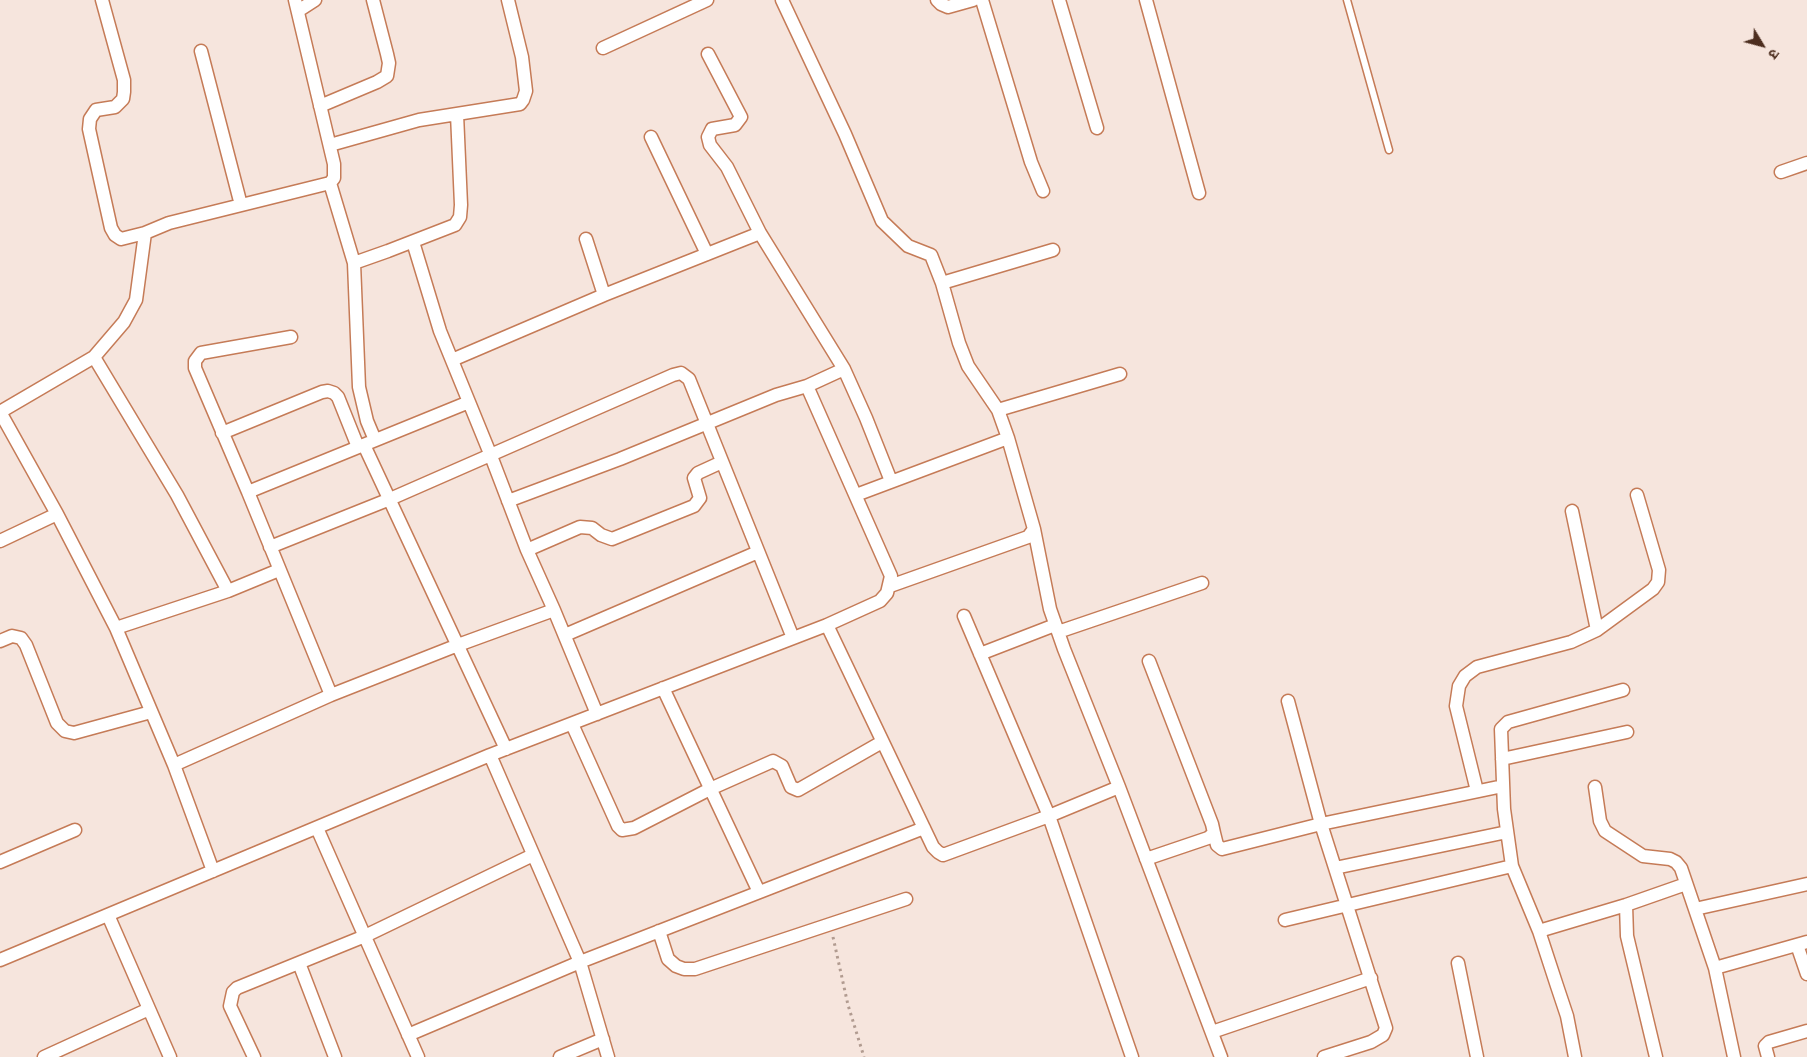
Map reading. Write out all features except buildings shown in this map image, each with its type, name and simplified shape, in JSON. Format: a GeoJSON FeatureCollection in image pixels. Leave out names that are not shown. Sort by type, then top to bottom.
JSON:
{"type":"FeatureCollection","features":[{"type":"Feature","properties":{"kind":"street"},"geometry":{"type":"LineString","coordinates":[[102,0],[124,80],[124,92],[123,99],[115,107],[96,110],[90,119],[89,129],[111,228],[115,235],[121,239],[145,233],[169,222],[330,183],[334,178],[334,164],[297,5],[315,0]]}},
{"type":"Feature","properties":{"kind":"street"},"geometry":{"type":"LineString","coordinates":[[320,106],[387,76],[387,54],[374,0]]}},
{"type":"Feature","properties":{"kind":"street"},"geometry":{"type":"LineString","coordinates":[[330,145],[419,120],[520,104],[524,100],[526,91],[522,57],[508,0]]}},
{"type":"Feature","properties":{"kind":"street"},"geometry":{"type":"LineString","coordinates":[[603,48],[707,0]]}},
{"type":"Feature","properties":{"kind":"street"},"geometry":{"type":"LineString","coordinates":[[782,0],[882,222],[908,246],[931,255],[942,282],[959,343],[968,366],[998,410],[1034,528],[1050,608],[1221,1057]]}},
{"type":"Feature","properties":{"kind":"street"},"geometry":{"type":"LineString","coordinates":[[937,0],[948,7],[973,0]]}},
{"type":"Feature","properties":{"kind":"street"},"geometry":{"type":"LineString","coordinates":[[982,0],[1031,162],[1043,191]]}},
{"type":"Feature","properties":{"kind":"street"},"geometry":{"type":"LineString","coordinates":[[1059,0],[1097,128]]}},
{"type":"Feature","properties":{"kind":"street"},"geometry":{"type":"LineString","coordinates":[[1146,0],[1199,193]]}},
{"type":"Feature","properties":{"kind":"street"},"geometry":{"type":"LineString","coordinates":[[201,51],[241,205]]}},
{"type":"Feature","properties":{"kind":"street"},"geometry":{"type":"LineString","coordinates":[[708,54],[741,117],[735,125],[712,129],[708,136],[710,145],[727,167],[760,232],[844,369],[891,481]]}},
{"type":"Feature","properties":{"kind":"street"},"geometry":{"type":"LineString","coordinates":[[354,263],[455,225],[460,217],[461,205],[457,114]]}},
{"type":"Feature","properties":{"kind":"street"},"geometry":{"type":"LineString","coordinates":[[651,138],[708,254]]}},
{"type":"Feature","properties":{"kind":"street"},"geometry":{"type":"LineString","coordinates":[[1781,172],[1807,163]]}},
{"type":"Feature","properties":{"kind":"street"},"geometry":{"type":"LineString","coordinates":[[330,183],[354,263],[359,387],[367,421],[366,444]]}},
{"type":"Feature","properties":{"kind":"street"},"geometry":{"type":"LineString","coordinates":[[452,360],[604,295],[760,232]]}},
{"type":"Feature","properties":{"kind":"street"},"geometry":{"type":"LineString","coordinates":[[145,233],[136,300],[124,322],[94,357],[0,412],[57,514],[116,628],[174,765],[214,871]]}},
{"type":"Feature","properties":{"kind":"street"},"geometry":{"type":"LineString","coordinates":[[586,238],[604,295]]}},
{"type":"Feature","properties":{"kind":"street"},"geometry":{"type":"LineString","coordinates":[[413,242],[440,331],[527,550],[565,635],[597,714]]}},
{"type":"Feature","properties":{"kind":"street"},"geometry":{"type":"LineString","coordinates":[[942,282],[1054,250]]}},
{"type":"Feature","properties":{"kind":"street"},"geometry":{"type":"LineString","coordinates":[[291,337],[201,354],[195,361],[195,368],[331,695]]}},
{"type":"Feature","properties":{"kind":"street"},"geometry":{"type":"LineString","coordinates":[[94,357],[177,495],[228,591]]}},
{"type":"Feature","properties":{"kind":"street"},"geometry":{"type":"LineString","coordinates":[[508,502],[776,395],[807,386],[844,369]]}},
{"type":"Feature","properties":{"kind":"street"},"geometry":{"type":"LineString","coordinates":[[270,547],[390,499],[673,375],[681,374],[688,379],[793,638]]}},
{"type":"Feature","properties":{"kind":"street"},"geometry":{"type":"LineString","coordinates":[[998,410],[1120,374]]}},
{"type":"Feature","properties":{"kind":"street"},"geometry":{"type":"LineString","coordinates":[[0,960],[490,755],[827,625],[880,601],[887,593],[891,576],[807,386]]}},
{"type":"Feature","properties":{"kind":"street"},"geometry":{"type":"LineString","coordinates":[[222,433],[322,392],[328,391],[338,397],[366,444],[506,749]]}},
{"type":"Feature","properties":{"kind":"street"},"geometry":{"type":"LineString","coordinates":[[248,492],[469,402]]}},
{"type":"Feature","properties":{"kind":"street"},"geometry":{"type":"LineString","coordinates":[[856,494],[1008,438]]}},
{"type":"Feature","properties":{"kind":"street"},"geometry":{"type":"LineString","coordinates":[[527,550],[580,527],[592,528],[601,536],[612,539],[694,506],[700,498],[694,478],[698,473],[722,462]]}},
{"type":"Feature","properties":{"kind":"street"},"geometry":{"type":"LineString","coordinates":[[1477,791],[1456,706],[1459,686],[1465,676],[1477,667],[1572,642],[1597,630],[1653,589],[1658,582],[1660,570],[1637,495]]}},
{"type":"Feature","properties":{"kind":"street"},"geometry":{"type":"LineString","coordinates":[[1572,511],[1597,630]]}},
{"type":"Feature","properties":{"kind":"street"},"geometry":{"type":"LineString","coordinates":[[0,541],[57,514]]}},
{"type":"Feature","properties":{"kind":"street"},"geometry":{"type":"LineString","coordinates":[[890,586],[1028,537],[1034,528]]}},
{"type":"Feature","properties":{"kind":"street"},"geometry":{"type":"LineString","coordinates":[[565,635],[758,552]]}},
{"type":"Feature","properties":{"kind":"street"},"geometry":{"type":"LineString","coordinates":[[116,628],[228,591],[280,570]]}},
{"type":"Feature","properties":{"kind":"street"},"geometry":{"type":"LineString","coordinates":[[980,654],[1202,583]]}},
{"type":"Feature","properties":{"kind":"street"},"geometry":{"type":"LineString","coordinates":[[174,765],[331,695],[554,610]]}},
{"type":"Feature","properties":{"kind":"street"},"geometry":{"type":"LineString","coordinates":[[964,616],[1049,816],[1132,1057]]}},
{"type":"Feature","properties":{"kind":"street"},"geometry":{"type":"LineString","coordinates":[[827,625],[933,847],[943,855],[1049,816],[1119,787]]}},
{"type":"Feature","properties":{"kind":"street"},"geometry":{"type":"LineString","coordinates":[[0,641],[12,636],[21,638],[26,645],[57,723],[64,731],[74,733],[151,712]]}},
{"type":"Feature","properties":{"kind":"street"},"geometry":{"type":"LineString","coordinates":[[1149,661],[1212,824],[1218,845],[1222,849],[1321,824],[1503,786]]}},
{"type":"Feature","properties":{"kind":"street"},"geometry":{"type":"LineString","coordinates":[[663,688],[759,892]]}},
{"type":"Feature","properties":{"kind":"street"},"geometry":{"type":"LineString","coordinates":[[1572,1056],[1566,1016],[1539,931],[1512,866],[1504,809],[1501,729],[1508,722],[1623,690]]}},
{"type":"Feature","properties":{"kind":"street"},"geometry":{"type":"LineString","coordinates":[[1288,701],[1321,824],[1386,1028],[1383,1035],[1371,1042],[1324,1057]]}},
{"type":"Feature","properties":{"kind":"street"},"geometry":{"type":"LineString","coordinates":[[572,724],[618,826],[622,830],[634,828],[710,789],[773,761],[782,766],[791,787],[798,790],[882,742]]}},
{"type":"Feature","properties":{"kind":"street"},"geometry":{"type":"LineString","coordinates":[[1502,759],[1627,732]]}},
{"type":"Feature","properties":{"kind":"street"},"geometry":{"type":"LineString","coordinates":[[490,755],[580,962],[608,1057]]}},
{"type":"Feature","properties":{"kind":"street"},"geometry":{"type":"LineString","coordinates":[[1595,787],[1600,821],[1606,831],[1643,856],[1670,859],[1681,868],[1716,968],[1734,1057]]}},
{"type":"Feature","properties":{"kind":"street"},"geometry":{"type":"LineString","coordinates":[[317,828],[418,1057]]}},
{"type":"Feature","properties":{"kind":"street"},"geometry":{"type":"LineString","coordinates":[[408,1035],[580,962],[924,828]]}},
{"type":"Feature","properties":{"kind":"street"},"geometry":{"type":"LineString","coordinates":[[0,862],[75,830]]}},
{"type":"Feature","properties":{"kind":"street"},"geometry":{"type":"LineString","coordinates":[[1335,868],[1507,832]]}},
{"type":"Feature","properties":{"kind":"street"},"geometry":{"type":"LineString","coordinates":[[1146,859],[1208,838],[1214,833]]}},
{"type":"Feature","properties":{"kind":"street"},"geometry":{"type":"LineString","coordinates":[[254,1057],[230,1006],[233,992],[237,988],[365,936],[533,855]]}},
{"type":"Feature","properties":{"kind":"street"},"geometry":{"type":"LineString","coordinates":[[1285,920],[1512,866]]}},
{"type":"Feature","properties":{"kind":"street"},"geometry":{"type":"LineString","coordinates":[[1539,931],[1626,905],[1686,884]]}},
{"type":"Feature","properties":{"kind":"street"},"geometry":{"type":"LineString","coordinates":[[1695,909],[1807,884]]}},
{"type":"Feature","properties":{"kind":"street"},"geometry":{"type":"LineString","coordinates":[[660,931],[668,959],[676,966],[684,969],[695,969],[906,899]]}},
{"type":"Feature","properties":{"kind":"street"},"geometry":{"type":"LineString","coordinates":[[1626,905],[1627,936],[1656,1057]]}},
{"type":"Feature","properties":{"kind":"street"},"geometry":{"type":"LineString","coordinates":[[108,915],[170,1057]]}},
{"type":"Feature","properties":{"kind":"street"},"geometry":{"type":"LineString","coordinates":[[1716,968],[1802,943],[1807,974]]}},
{"type":"Feature","properties":{"kind":"street"},"geometry":{"type":"LineString","coordinates":[[299,963],[335,1057]]}},
{"type":"Feature","properties":{"kind":"street"},"geometry":{"type":"LineString","coordinates":[[1458,963],[1477,1057]]}},
{"type":"Feature","properties":{"kind":"street"},"geometry":{"type":"LineString","coordinates":[[1212,1032],[1371,978]]}},
{"type":"Feature","properties":{"kind":"street"},"geometry":{"type":"LineString","coordinates":[[44,1057],[149,1010]]}},
{"type":"Feature","properties":{"kind":"street"},"geometry":{"type":"LineString","coordinates":[[1768,1057],[1765,1046],[1769,1042],[1807,1031]]}},
{"type":"Feature","properties":{"kind":"street"},"geometry":{"type":"LineString","coordinates":[[560,1057],[602,1039]]}},
{"type":"Feature","properties":{"kind":"lane"},"geometry":{"type":"LineString","coordinates":[[1347,0],[1389,150]]}},
{"type":"Feature","properties":{"kind":"path"},"geometry":{"type":"LineString","coordinates":[[830,924],[848,1004],[864,1057]]}}]}
